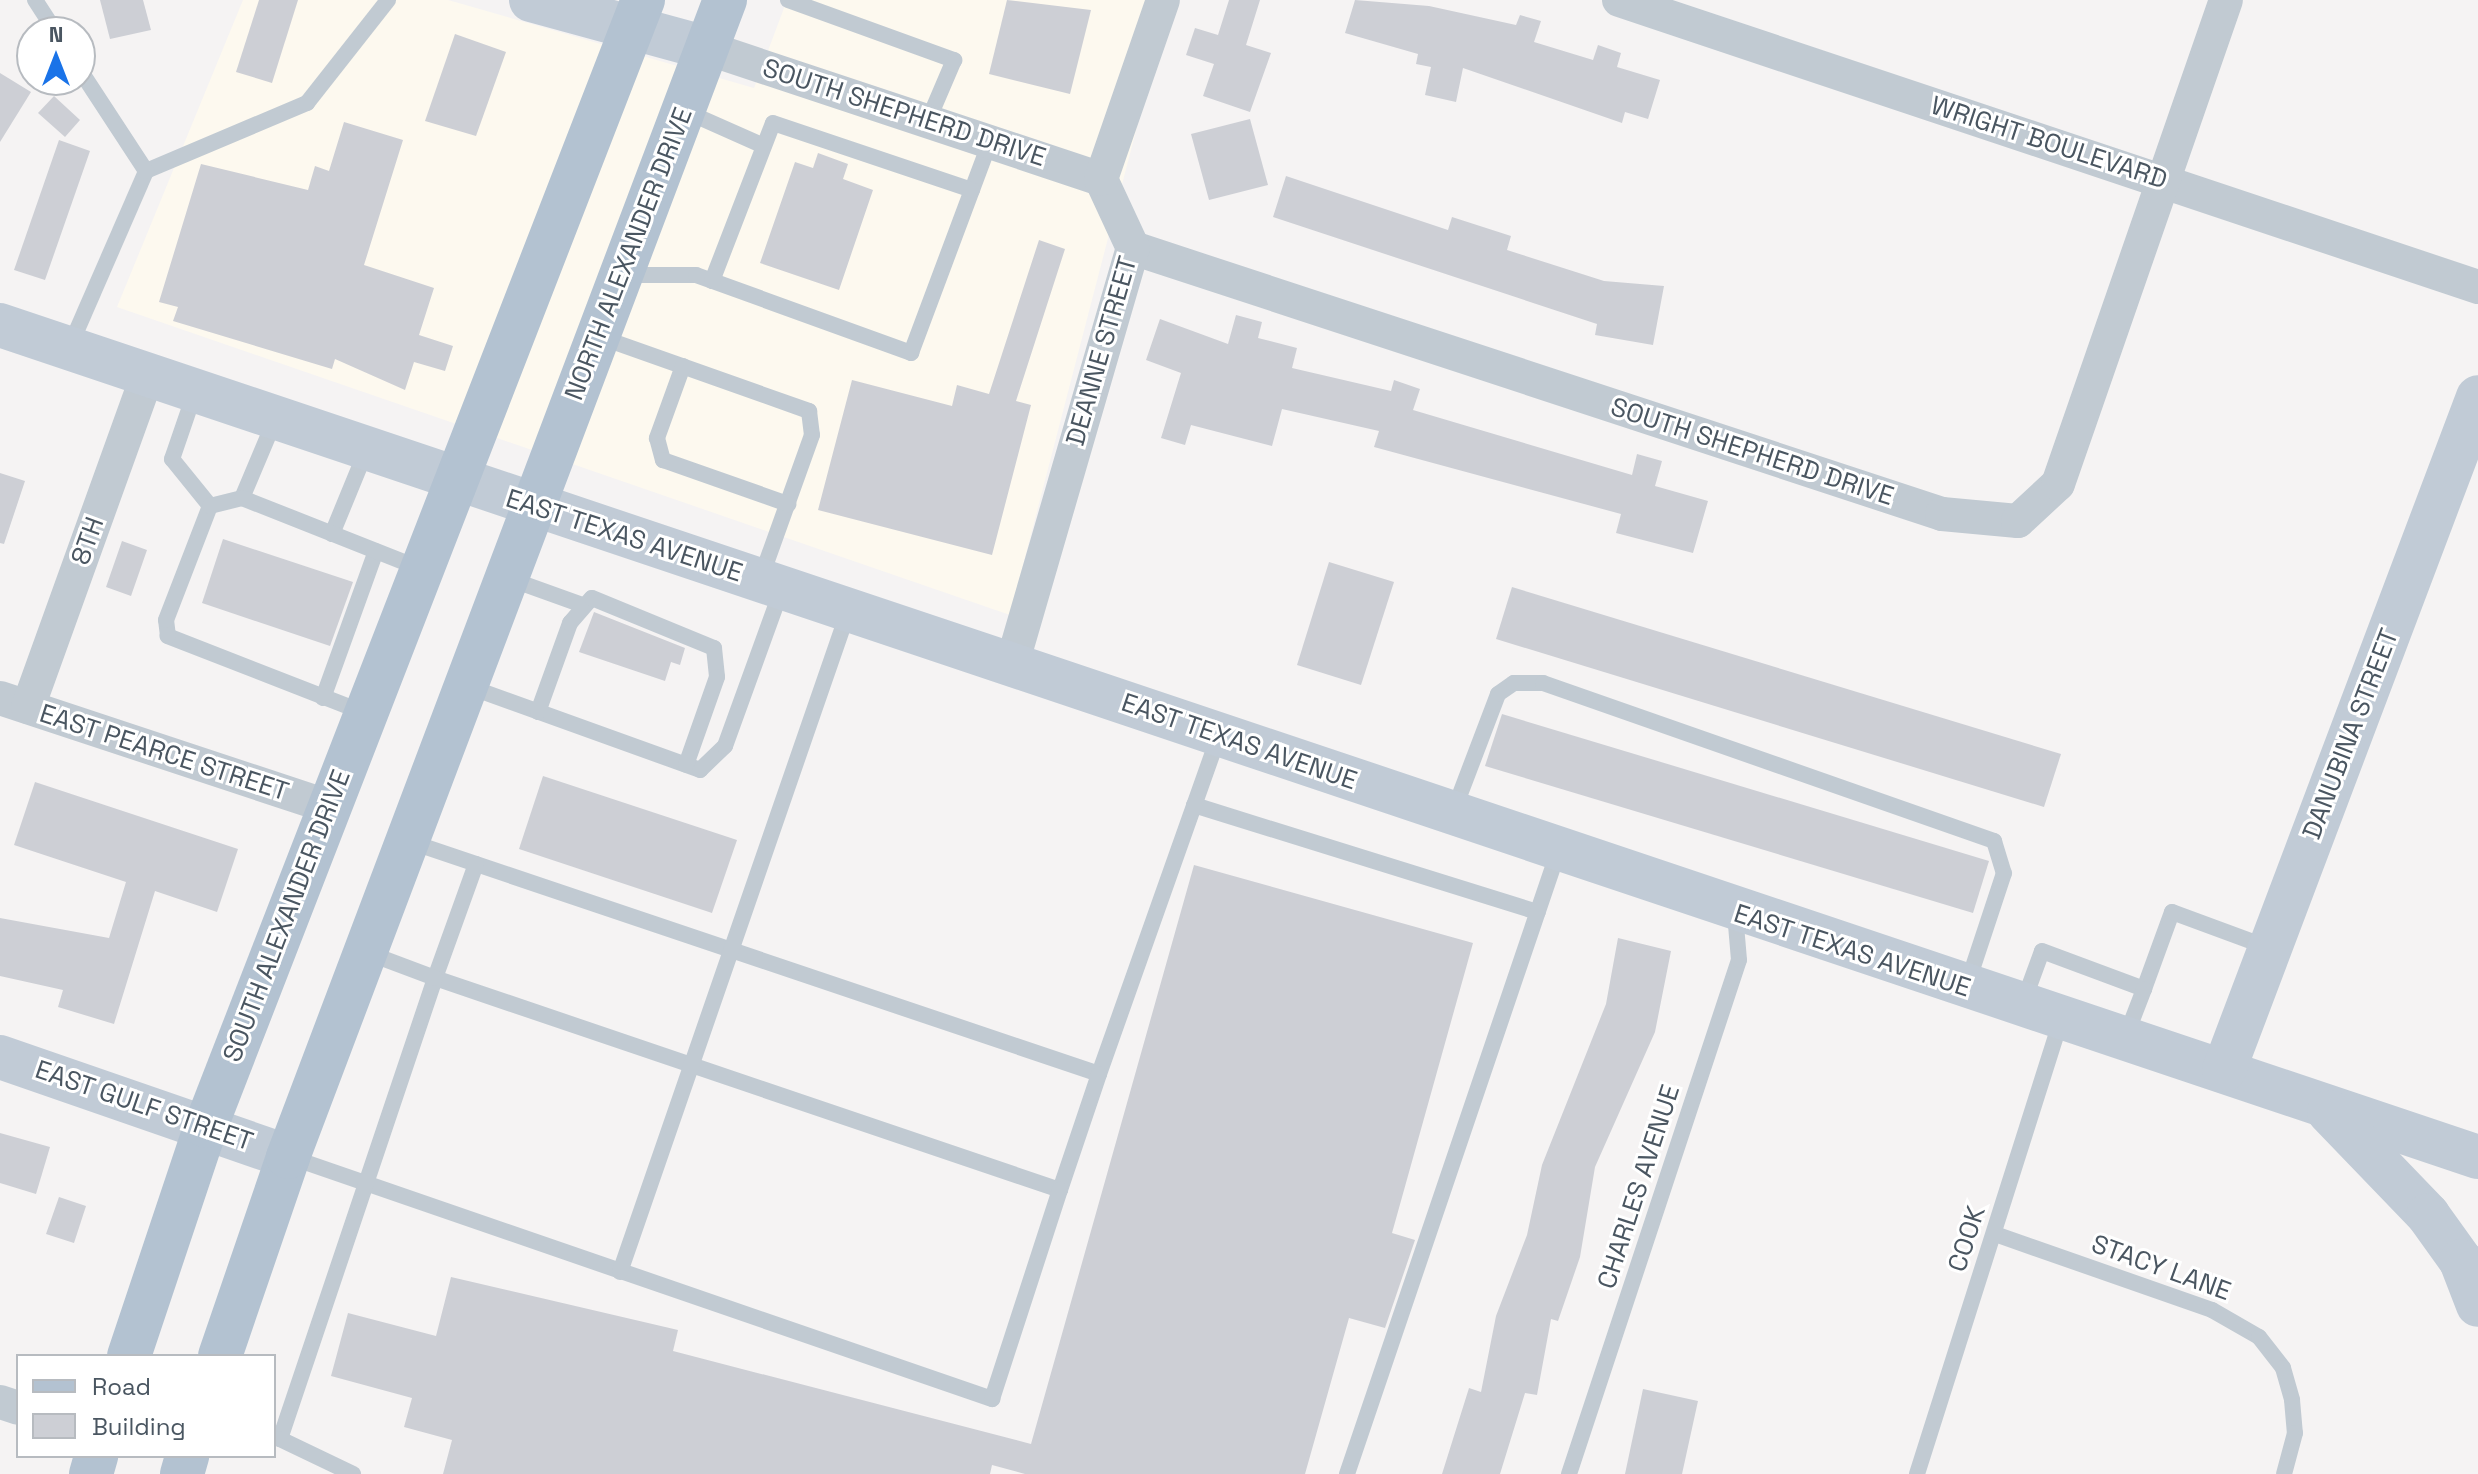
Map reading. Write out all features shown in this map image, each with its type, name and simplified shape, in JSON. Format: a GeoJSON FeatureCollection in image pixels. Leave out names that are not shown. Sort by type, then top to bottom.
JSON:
{"type":"FeatureCollection","features":[{"type":"Feature","properties":{"kind":"main road","name":"NORTH ALEXANDER DRIVE"},"geometry":{"type":"LineString","coordinates":[[532,508],[725,0]]}},
{"type":"Feature","properties":{"kind":"main road"},"geometry":{"type":"LineString","coordinates":[[458,482],[638,16]]}},
{"type":"Feature","properties":{"kind":"main road","name":"SOUTH ALEXANDER DRIVE"},"geometry":{"type":"LineString","coordinates":[[130,1354],[206,1126],[458,482]]}},
{"type":"Feature","properties":{"kind":"main road"},"geometry":{"type":"LineString","coordinates":[[221,1354],[288,1157],[465,685],[509,578],[532,508]]}},
{"type":"Feature","properties":{"kind":"street"},"geometry":{"type":"LineString","coordinates":[[531,0],[638,16],[707,48]]}},
{"type":"Feature","properties":{"kind":"street"},"geometry":{"type":"LineString","coordinates":[[1101,179],[1163,0]]}},
{"type":"Feature","properties":{"kind":"street","name":"WRIGHT BOULEVARD"},"geometry":{"type":"LineString","coordinates":[[1619,0],[2478,287]]}},
{"type":"Feature","properties":{"kind":"street","name":"SOUTH SHEPHERD DRIVE"},"geometry":{"type":"LineString","coordinates":[[1133,248],[1942,514],[2018,521],[2058,484],[2166,183],[2226,0]]}},
{"type":"Feature","properties":{"kind":"street","name":"SOUTH SHEPHERD DRIVE"},"geometry":{"type":"LineString","coordinates":[[707,48],[1101,179]]}},
{"type":"Feature","properties":{"kind":"street","name":"DEANNE STREET"},"geometry":{"type":"LineString","coordinates":[[1012,664],[1133,248],[1101,179]]}},
{"type":"Feature","properties":{"kind":"street","name":"EAST TEXAS AVENUE"},"geometry":{"type":"LineString","coordinates":[[0,325],[532,508],[1012,664],[1735,913],[2224,1070],[2478,1157]]}},
{"type":"Feature","properties":{"kind":"street","name":"8TH"},"geometry":{"type":"LineString","coordinates":[[14,703],[148,374]]}},
{"type":"Feature","properties":{"kind":"street","name":"DANUBINA STREET"},"geometry":{"type":"LineString","coordinates":[[2224,1070],[2478,397]]}},
{"type":"Feature","properties":{"kind":"street","name":"EAST PEARCE STREET"},"geometry":{"type":"LineString","coordinates":[[14,703],[329,807]]}},
{"type":"Feature","properties":{"kind":"street","name":"EAST GULF STREET"},"geometry":{"type":"LineString","coordinates":[[0,1057],[288,1157]]}},
{"type":"Feature","properties":{"kind":"street"},"geometry":{"type":"LineString","coordinates":[[2318,1103],[2420,1205],[2461,1261],[2478,1305]]}},
{"type":"Feature","properties":{"kind":"lane"},"geometry":{"type":"LineString","coordinates":[[69,348],[146,171],[307,103],[388,0]]}},
{"type":"Feature","properties":{"kind":"lane"},"geometry":{"type":"LineString","coordinates":[[788,0],[954,60],[928,121]]}},
{"type":"Feature","properties":{"kind":"lane"},"geometry":{"type":"LineString","coordinates":[[96,94],[146,171]]}},
{"type":"Feature","properties":{"kind":"lane"},"geometry":{"type":"LineString","coordinates":[[683,110],[764,146]]}},
{"type":"Feature","properties":{"kind":"lane"},"geometry":{"type":"LineString","coordinates":[[712,281],[773,123],[972,190]]}},
{"type":"Feature","properties":{"kind":"lane"},"geometry":{"type":"LineString","coordinates":[[622,275],[712,281],[911,353],[990,142]]}},
{"type":"Feature","properties":{"kind":"lane"},"geometry":{"type":"LineString","coordinates":[[465,685],[700,770],[725,746],[771,584],[788,504],[812,435],[809,411],[599,337]]}},
{"type":"Feature","properties":{"kind":"lane"},"geometry":{"type":"LineString","coordinates":[[683,366],[657,438],[663,460],[788,504]]}},
{"type":"Feature","properties":{"kind":"lane"},"geometry":{"type":"LineString","coordinates":[[195,391],[172,459],[210,506]]}},
{"type":"Feature","properties":{"kind":"lane"},"geometry":{"type":"LineString","coordinates":[[242,498],[276,419]]}},
{"type":"Feature","properties":{"kind":"lane"},"geometry":{"type":"LineString","coordinates":[[332,534],[367,450]]}},
{"type":"Feature","properties":{"kind":"lane"},"geometry":{"type":"LineString","coordinates":[[210,506],[242,498],[423,570]]}},
{"type":"Feature","properties":{"kind":"lane"},"geometry":{"type":"LineString","coordinates":[[210,506],[166,620],[168,636],[366,713]]}},
{"type":"Feature","properties":{"kind":"lane"},"geometry":{"type":"LineString","coordinates":[[323,698],[376,551]]}},
{"type":"Feature","properties":{"kind":"lane"},"geometry":{"type":"LineString","coordinates":[[509,578],[580,604]]}},
{"type":"Feature","properties":{"kind":"lane"},"geometry":{"type":"LineString","coordinates":[[538,712],[580,604],[592,598],[714,648],[717,677],[686,765]]}},
{"type":"Feature","properties":{"kind":"lane"},"geometry":{"type":"LineString","coordinates":[[620,1272],[726,949],[849,611]]}},
{"type":"Feature","properties":{"kind":"lane"},"geometry":{"type":"LineString","coordinates":[[1452,815],[1498,694],[1514,683],[1543,683],[1994,841],[2004,873],[1966,988]]}},
{"type":"Feature","properties":{"kind":"lane"},"geometry":{"type":"LineString","coordinates":[[288,1157],[992,1399],[1099,1074],[1219,735]]}},
{"type":"Feature","properties":{"kind":"lane"},"geometry":{"type":"LineString","coordinates":[[1194,805],[1538,912]]}},
{"type":"Feature","properties":{"kind":"lane"},"geometry":{"type":"LineString","coordinates":[[407,840],[1099,1074]]}},
{"type":"Feature","properties":{"kind":"lane"},"geometry":{"type":"LineString","coordinates":[[1347,1474],[1558,852]]}},
{"type":"Feature","properties":{"kind":"lane"},"geometry":{"type":"LineString","coordinates":[[353,1474],[277,1438],[476,864]]}},
{"type":"Feature","properties":{"kind":"lane"},"geometry":{"type":"LineString","coordinates":[[2125,1039],[2172,912],[2270,948]]}},
{"type":"Feature","properties":{"kind":"lane","name":"CHARLES AVENUE"},"geometry":{"type":"LineString","coordinates":[[1569,1474],[1739,960],[1735,913]]}},
{"type":"Feature","properties":{"kind":"lane"},"geometry":{"type":"LineString","coordinates":[[365,951],[435,978],[1060,1190]]}},
{"type":"Feature","properties":{"kind":"lane","name":"COOK"},"geometry":{"type":"LineString","coordinates":[[1917,1474],[1995,1234],[2042,1012],[2042,951],[2144,989]]}},
{"type":"Feature","properties":{"kind":"lane","name":"STACY LANE"},"geometry":{"type":"LineString","coordinates":[[1995,1234],[2212,1310],[2259,1337],[2283,1368],[2292,1400],[2295,1433],[2284,1474]]}},
{"type":"Feature","properties":{"kind":"shaded area"},"geometry":{"type":"Polygon","coordinates":[[[243,0],[448,0],[754,88],[787,0],[1170,0],[1010,615],[117,307],[243,0]]]}},
{"type":"Feature","properties":{"kind":"building"},"geometry":{"type":"Polygon","coordinates":[[[100,0],[143,0],[151,30],[110,39],[100,0]]]}},
{"type":"Feature","properties":{"kind":"building"},"geometry":{"type":"Polygon","coordinates":[[[259,0],[298,0],[272,83],[236,72],[259,0]]]}},
{"type":"Feature","properties":{"kind":"building"},"geometry":{"type":"Polygon","coordinates":[[[1007,0],[1091,10],[1070,94],[989,74],[1007,0]]]}},
{"type":"Feature","properties":{"kind":"building"},"geometry":{"type":"Polygon","coordinates":[[[1229,0],[1260,0],[1246,45],[1271,53],[1250,112],[1203,96],[1214,64],[1186,55],[1195,28],[1218,35],[1229,0]]]}},
{"type":"Feature","properties":{"kind":"building"},"geometry":{"type":"Polygon","coordinates":[[[1355,0],[1429,6],[1516,25],[1520,15],[1541,21],[1534,42],[1593,60],[1598,45],[1621,53],[1617,67],[1660,80],[1648,119],[1625,112],[1622,123],[1463,68],[1456,102],[1425,95],[1431,67],[1416,64],[1418,54],[1345,33],[1355,0]]]}},
{"type":"Feature","properties":{"kind":"building"},"geometry":{"type":"Polygon","coordinates":[[[455,34],[506,52],[476,136],[425,121],[455,34]]]}},
{"type":"Feature","properties":{"kind":"building"},"geometry":{"type":"Polygon","coordinates":[[[0,73],[16,83],[16,96],[29,96],[0,142],[0,73]]]}},
{"type":"Feature","properties":{"kind":"building"},"geometry":{"type":"Polygon","coordinates":[[[54,96],[80,120],[65,137],[38,113],[54,96]]]}},
{"type":"Feature","properties":{"kind":"building"},"geometry":{"type":"Polygon","coordinates":[[[1250,119],[1268,185],[1209,200],[1191,134],[1250,119]]]}},
{"type":"Feature","properties":{"kind":"building"},"geometry":{"type":"Polygon","coordinates":[[[344,122],[403,140],[364,265],[434,288],[419,335],[453,346],[445,371],[414,362],[405,390],[335,359],[332,369],[173,321],[178,307],[159,302],[201,164],[308,190],[315,166],[329,171],[344,122]]]}},
{"type":"Feature","properties":{"kind":"building"},"geometry":{"type":"Polygon","coordinates":[[[59,140],[90,151],[45,280],[14,270],[59,140]]]}},
{"type":"Feature","properties":{"kind":"building"},"geometry":{"type":"Polygon","coordinates":[[[818,153],[848,164],[843,179],[873,190],[839,290],[760,263],[795,162],[813,168],[818,153]]]}},
{"type":"Feature","properties":{"kind":"building"},"geometry":{"type":"Polygon","coordinates":[[[1286,176],[1448,230],[1452,217],[1511,236],[1507,250],[1604,281],[1664,286],[1653,345],[1595,335],[1597,324],[1273,217],[1286,176]]]}},
{"type":"Feature","properties":{"kind":"building"},"geometry":{"type":"Polygon","coordinates":[[[1039,240],[1065,249],[1016,401],[1031,405],[992,555],[818,510],[852,380],[952,406],[957,385],[989,394],[1039,240]]]}},
{"type":"Feature","properties":{"kind":"building"},"geometry":{"type":"Polygon","coordinates":[[[1236,315],[1262,322],[1258,338],[1297,348],[1292,368],[1391,391],[1394,380],[1420,389],[1413,410],[1632,475],[1637,454],[1662,461],[1655,486],[1708,501],[1693,553],[1616,533],[1621,514],[1374,447],[1379,431],[1282,409],[1272,446],[1191,425],[1185,445],[1161,438],[1181,373],[1146,360],[1160,319],[1228,344],[1236,315]]]}},
{"type":"Feature","properties":{"kind":"building"},"geometry":{"type":"Polygon","coordinates":[[[0,473],[25,481],[4,544],[0,543],[0,473]]]}},
{"type":"Feature","properties":{"kind":"building"},"geometry":{"type":"Polygon","coordinates":[[[223,539],[353,582],[330,646],[202,603],[223,539]]]}},
{"type":"Feature","properties":{"kind":"building"},"geometry":{"type":"Polygon","coordinates":[[[122,541],[147,550],[131,596],[106,587],[122,541]]]}},
{"type":"Feature","properties":{"kind":"building"},"geometry":{"type":"Polygon","coordinates":[[[1329,562],[1394,582],[1361,685],[1297,665],[1329,562]]]}},
{"type":"Feature","properties":{"kind":"building"},"geometry":{"type":"Polygon","coordinates":[[[1512,587],[2061,754],[2044,807],[1496,639],[1512,587]]]}},
{"type":"Feature","properties":{"kind":"building"},"geometry":{"type":"Polygon","coordinates":[[[594,612],[685,648],[680,665],[671,662],[665,681],[579,652],[594,612]]]}},
{"type":"Feature","properties":{"kind":"building"},"geometry":{"type":"Polygon","coordinates":[[[1502,714],[1989,861],[1973,913],[1485,766],[1502,714]]]}},
{"type":"Feature","properties":{"kind":"building"},"geometry":{"type":"Polygon","coordinates":[[[543,776],[737,840],[712,913],[519,849],[543,776]]]}},
{"type":"Feature","properties":{"kind":"building"},"geometry":{"type":"Polygon","coordinates":[[[35,782],[238,849],[217,912],[155,891],[114,1024],[58,1007],[63,990],[0,976],[0,918],[109,938],[126,882],[14,845],[35,782]]]}},
{"type":"Feature","properties":{"kind":"building"},"geometry":{"type":"Polygon","coordinates":[[[1194,865],[1473,943],[1392,1233],[1415,1240],[1385,1328],[1349,1318],[1305,1474],[1025,1474],[992,1465],[990,1474],[443,1474],[452,1440],[404,1427],[412,1398],[331,1376],[348,1313],[436,1336],[451,1277],[678,1330],[673,1351],[1031,1444],[1194,865]]]}},
{"type":"Feature","properties":{"kind":"building"},"geometry":{"type":"Polygon","coordinates":[[[1618,938],[1671,951],[1655,1032],[1595,1167],[1580,1257],[1558,1321],[1551,1319],[1537,1395],[1525,1393],[1500,1474],[1442,1474],[1469,1388],[1481,1392],[1496,1316],[1527,1235],[1542,1165],[1606,1004],[1618,938]]]}},
{"type":"Feature","properties":{"kind":"building"},"geometry":{"type":"Polygon","coordinates":[[[0,1133],[50,1147],[36,1194],[0,1183],[0,1133]]]}},
{"type":"Feature","properties":{"kind":"building"},"geometry":{"type":"Polygon","coordinates":[[[59,1197],[86,1206],[74,1243],[46,1234],[59,1197]]]}},
{"type":"Feature","properties":{"kind":"building"},"geometry":{"type":"Polygon","coordinates":[[[1643,1389],[1698,1401],[1682,1474],[1625,1474],[1643,1389]]]}}]}
